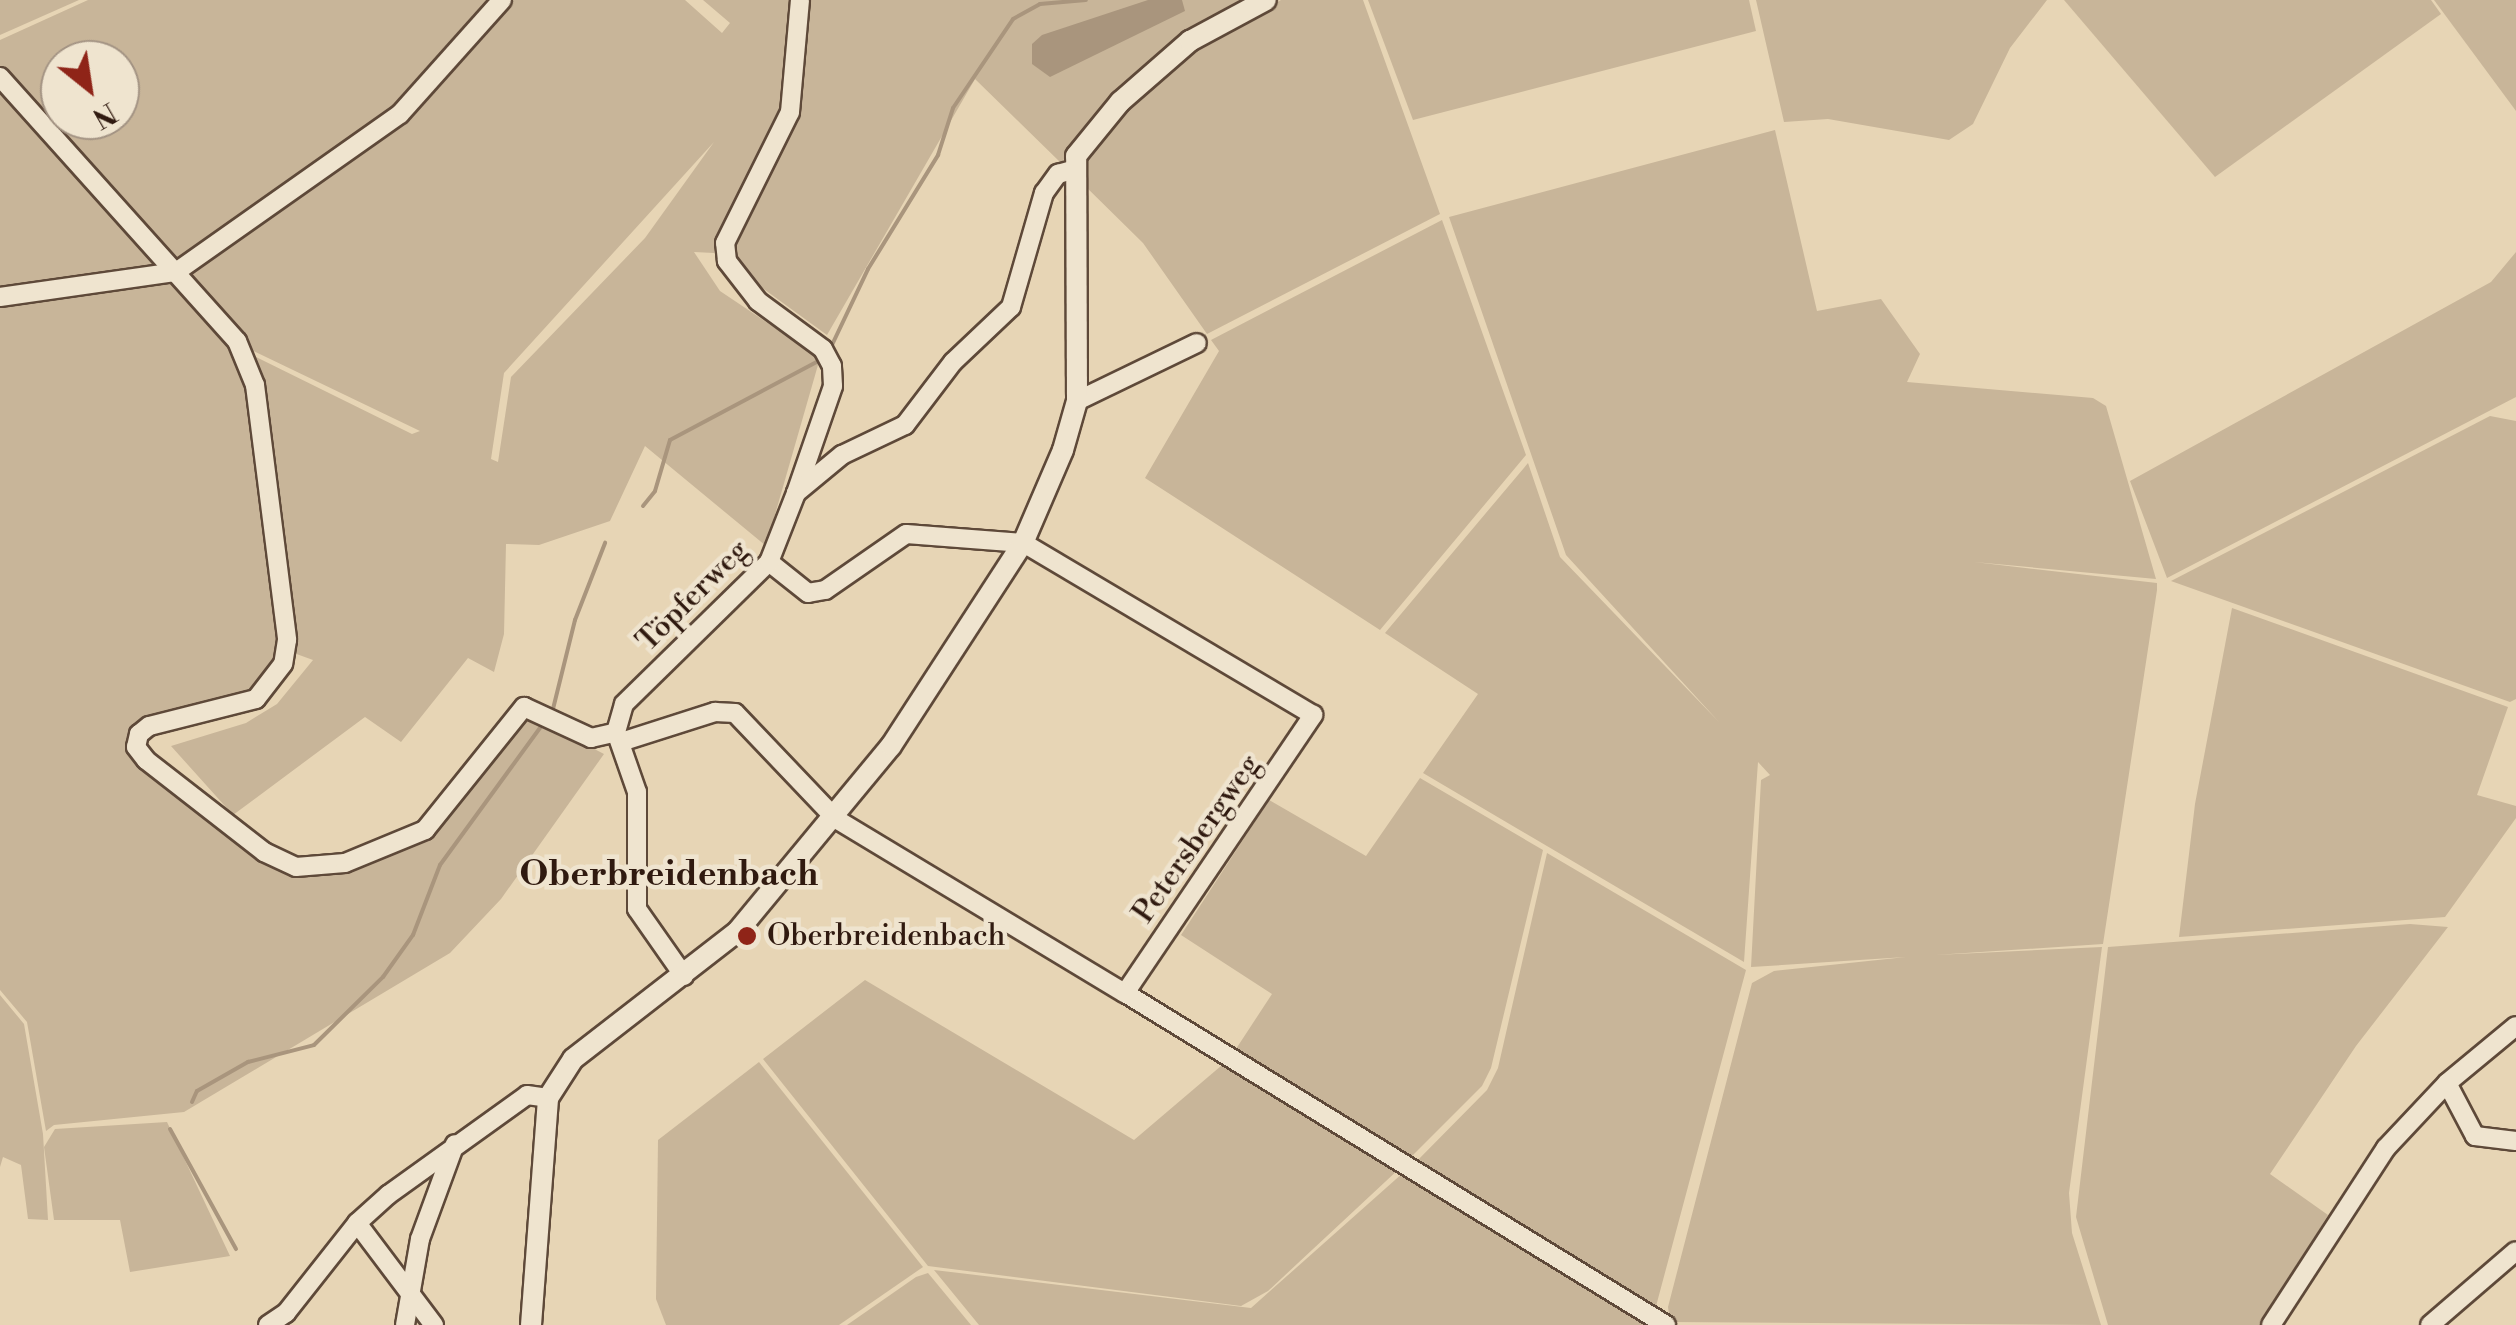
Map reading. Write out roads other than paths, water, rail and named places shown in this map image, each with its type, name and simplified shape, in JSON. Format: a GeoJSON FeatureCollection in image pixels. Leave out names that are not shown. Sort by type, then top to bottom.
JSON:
{"type":"FeatureCollection","features":[{"type":"Feature","properties":{"kind":"street"},"geometry":{"type":"LineString","coordinates":[[0,297],[176,272],[400,114],[502,0]]}},
{"type":"Feature","properties":{"kind":"street"},"geometry":{"type":"LineString","coordinates":[[796,494],[833,386],[832,366],[823,349],[758,301],[727,261],[725,243],[790,112],[800,0]]}},
{"type":"Feature","properties":{"kind":"street"},"geometry":{"type":"LineString","coordinates":[[531,1325],[548,1098],[573,1060],[737,932],[836,818],[1023,543],[1076,401],[1072,170],[1120,102],[1190,41],[1266,0]]}},
{"type":"Feature","properties":{"kind":"street"},"geometry":{"type":"LineString","coordinates":[[0,77],[176,272],[248,361],[287,640],[283,664],[256,698],[149,726],[136,747],[264,852],[296,867],[345,863],[425,830],[524,707],[592,738],[619,738],[715,712],[736,713],[836,818],[1666,1325]]}},
{"type":"Feature","properties":{"kind":"street","name":"Töpferweg"},"geometry":{"type":"LineString","coordinates":[[619,738],[624,704],[769,562],[796,494],[842,455],[904,426],[954,362],[1011,307],[1044,193],[1058,174],[1072,170]]}},
{"type":"Feature","properties":{"kind":"street"},"geometry":{"type":"LineString","coordinates":[[1076,401],[1197,343]]}},
{"type":"Feature","properties":{"kind":"street"},"geometry":{"type":"LineString","coordinates":[[769,562],[808,593],[826,590],[906,534],[1023,543]]}},
{"type":"Feature","properties":{"kind":"street","name":"Petersbergweg"},"geometry":{"type":"LineString","coordinates":[[1023,543],[1313,715],[1125,993]]}},
{"type":"Feature","properties":{"kind":"street"},"geometry":{"type":"LineString","coordinates":[[619,738],[637,792],[636,909],[684,976]]}},
{"type":"Feature","properties":{"kind":"street"},"geometry":{"type":"LineString","coordinates":[[2271,1325],[2386,1148],[2447,1083],[2516,1026]]}},
{"type":"Feature","properties":{"kind":"street"},"geometry":{"type":"LineString","coordinates":[[2447,1083],[2475,1136],[2516,1141]]}},
{"type":"Feature","properties":{"kind":"street"},"geometry":{"type":"LineString","coordinates":[[268,1325],[286,1313],[357,1223],[455,1144],[527,1095],[548,1098]]}},
{"type":"Feature","properties":{"kind":"street"},"geometry":{"type":"LineString","coordinates":[[405,1325],[420,1240],[455,1144]]}},
{"type":"Feature","properties":{"kind":"street"},"geometry":{"type":"LineString","coordinates":[[357,1223],[434,1325]]}},
{"type":"Feature","properties":{"kind":"street"},"geometry":{"type":"LineString","coordinates":[[2430,1325],[2516,1251]]}},
{"type":"Feature","properties":{"kind":"waterway"},"geometry":{"type":"LineString","coordinates":[[831,347],[868,269],[938,155],[953,108],[1013,19],[1040,4],[1086,0]]}},
{"type":"Feature","properties":{"kind":"waterway"},"geometry":{"type":"LineString","coordinates":[[643,506],[655,491],[670,440],[817,362]]}},
{"type":"Feature","properties":{"kind":"waterway"},"geometry":{"type":"LineString","coordinates":[[552,713],[575,620],[605,543]]}},
{"type":"Feature","properties":{"kind":"waterway"},"geometry":{"type":"LineString","coordinates":[[192,1102],[197,1091],[248,1062],[314,1045],[383,977],[413,935],[440,865],[542,725]]}},
{"type":"Feature","properties":{"kind":"waterway"},"geometry":{"type":"LineString","coordinates":[[170,1129],[236,1249]]}},
{"type":"Feature","properties":{"kind":"place","name":"Oberbreidenbach"},"geometry":{"type":"Point","coordinates":[747,936]}},
{"type":"Feature","properties":{"kind":"district","name":"Oberbreidenbach"},"geometry":{"type":"Point","coordinates":[669,875]}}]}
